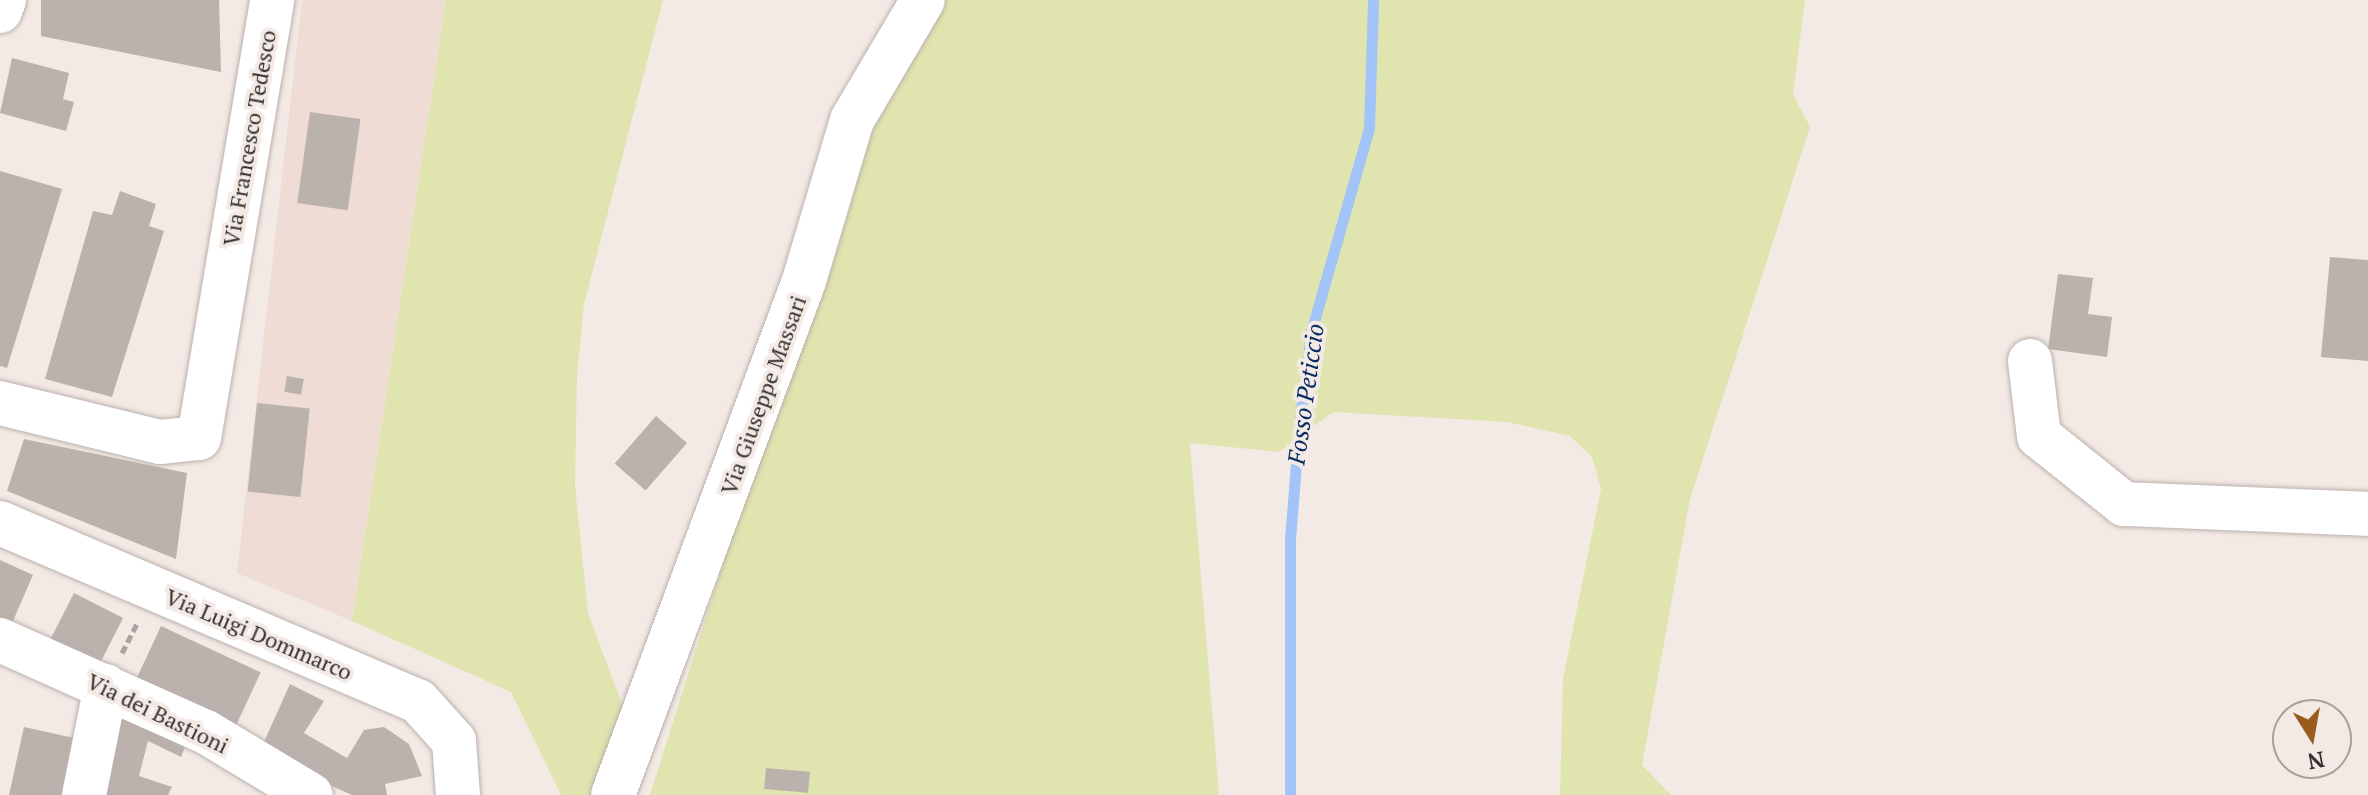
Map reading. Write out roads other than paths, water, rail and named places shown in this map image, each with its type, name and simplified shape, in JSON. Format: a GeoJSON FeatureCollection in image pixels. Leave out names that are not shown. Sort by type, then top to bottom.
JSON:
{"type":"FeatureCollection","features":[{"type":"Feature","properties":{"kind":"street"},"geometry":{"type":"LineString","coordinates":[[0,11],[4,0]]}},
{"type":"Feature","properties":{"kind":"street","name":"Via Francesco Tedesco"},"geometry":{"type":"LineString","coordinates":[[0,403],[160,442],[199,438],[213,388],[222,275],[272,0]]}},
{"type":"Feature","properties":{"kind":"street","name":"Via Giuseppe Massari"},"geometry":{"type":"LineString","coordinates":[[613,795],[804,281],[852,120],[923,0]]}},
{"type":"Feature","properties":{"kind":"street"},"geometry":{"type":"LineString","coordinates":[[2030,361],[2039,436],[2124,504],[2368,514]]}},
{"type":"Feature","properties":{"kind":"street","name":"Via Luigi Dommarco"},"geometry":{"type":"LineString","coordinates":[[0,523],[418,701],[454,741],[458,795]]}},
{"type":"Feature","properties":{"kind":"street","name":"Via dei Bastioni"},"geometry":{"type":"LineString","coordinates":[[0,640],[206,732],[311,795]]}},
{"type":"Feature","properties":{"kind":"street"},"geometry":{"type":"LineString","coordinates":[[84,795],[106,686]]}},
{"type":"Feature","properties":{"kind":"waterway","name":"Fosso Peticcio"},"geometry":{"type":"LineString","coordinates":[[1290,795],[1290,539],[1299,427],[1311,332],[1369,129],[1373,0]]}}]}
